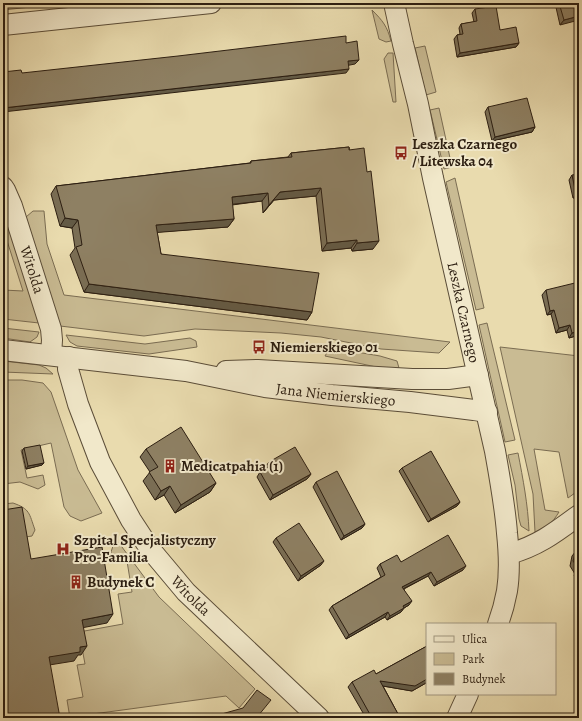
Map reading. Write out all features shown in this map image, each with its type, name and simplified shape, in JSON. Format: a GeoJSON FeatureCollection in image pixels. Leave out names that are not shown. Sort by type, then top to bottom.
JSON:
{"type":"FeatureCollection","features":[{"type":"Feature","properties":{"kind":"street"},"geometry":{"type":"LineString","coordinates":[[3,25],[211,3]]}},
{"type":"Feature","properties":{"kind":"street","name":"Leszka Czarnego"},"geometry":{"type":"LineString","coordinates":[[394,3],[487,412],[503,492],[509,554],[507,590],[502,614],[498,623]]}},
{"type":"Feature","properties":{"kind":"street","name":"Witolda"},"geometry":{"type":"LineString","coordinates":[[3,187],[12,206],[51,329],[52,340],[68,369],[78,404],[100,462],[131,520],[150,549],[186,592],[319,718]]}},
{"type":"Feature","properties":{"kind":"street","name":"Jana Niemierskiego"},"geometry":{"type":"LineString","coordinates":[[3,350],[186,371],[265,387],[487,412]]}},
{"type":"Feature","properties":{"kind":"street","name":"Jana Niemierskiego"},"geometry":{"type":"LineString","coordinates":[[186,371],[258,370],[412,379],[448,379],[478,375]]}},
{"type":"Feature","properties":{"kind":"street"},"geometry":{"type":"LineString","coordinates":[[509,554],[526,548],[548,537],[579,515]]}},
{"type":"Feature","properties":{"kind":"street"},"geometry":{"type":"LineString","coordinates":[[457,718],[468,695]]}},
{"type":"Feature","properties":{"kind":"green space"},"geometry":{"type":"Polygon","coordinates":[[[3,3],[67,3],[3,10],[3,3]]]}},
{"type":"Feature","properties":{"kind":"green space"},"geometry":{"type":"Polygon","coordinates":[[[372,10],[384,24],[391,41],[386,42],[379,39],[372,10]]]}},
{"type":"Feature","properties":{"kind":"green space"},"geometry":{"type":"Polygon","coordinates":[[[425,46],[436,92],[426,95],[415,48],[425,46]]]}},
{"type":"Feature","properties":{"kind":"green space"},"geometry":{"type":"Polygon","coordinates":[[[388,53],[393,53],[396,102],[393,102],[384,59],[388,53]]]}},
{"type":"Feature","properties":{"kind":"green space"},"geometry":{"type":"Polygon","coordinates":[[[439,108],[452,167],[444,169],[430,110],[439,108]]]}},
{"type":"Feature","properties":{"kind":"green space"},"geometry":{"type":"Polygon","coordinates":[[[455,178],[484,308],[476,310],[446,182],[455,178]]]}},
{"type":"Feature","properties":{"kind":"green space"},"geometry":{"type":"Polygon","coordinates":[[[3,206],[39,323],[3,319],[3,290],[23,291],[3,228],[3,206]]]}},
{"type":"Feature","properties":{"kind":"green space"},"geometry":{"type":"Polygon","coordinates":[[[33,211],[44,211],[47,244],[64,295],[450,342],[439,353],[381,349],[321,337],[281,333],[195,329],[144,336],[60,326],[26,217],[33,211]]]}},
{"type":"Feature","properties":{"kind":"green space"},"geometry":{"type":"Polygon","coordinates":[[[487,323],[515,440],[505,442],[479,325],[487,323]]]}},
{"type":"Feature","properties":{"kind":"green space"},"geometry":{"type":"Polygon","coordinates":[[[3,328],[39,332],[37,337],[30,342],[3,338],[3,328]]]}},
{"type":"Feature","properties":{"kind":"green space"},"geometry":{"type":"Polygon","coordinates":[[[66,335],[145,344],[190,338],[196,341],[197,347],[149,354],[77,346],[70,342],[66,335]]]}},
{"type":"Feature","properties":{"kind":"green space"},"geometry":{"type":"Polygon","coordinates":[[[500,347],[579,356],[579,490],[568,498],[559,452],[534,449],[545,510],[559,512],[549,525],[535,532],[533,494],[500,347]]]}},
{"type":"Feature","properties":{"kind":"green space"},"geometry":{"type":"Polygon","coordinates":[[[332,348],[380,356],[397,361],[399,368],[381,368],[325,356],[332,348]]]}},
{"type":"Feature","properties":{"kind":"green space"},"geometry":{"type":"Polygon","coordinates":[[[3,361],[39,365],[46,368],[53,374],[3,372],[3,361]]]}},
{"type":"Feature","properties":{"kind":"green space"},"geometry":{"type":"Polygon","coordinates":[[[3,380],[22,380],[43,383],[51,392],[78,470],[102,513],[81,521],[70,516],[64,507],[51,443],[21,450],[27,478],[43,475],[45,485],[38,489],[20,482],[3,484],[3,380]]]}},
{"type":"Feature","properties":{"kind":"green space"},"geometry":{"type":"Polygon","coordinates":[[[518,453],[529,531],[521,526],[519,519],[515,485],[508,455],[518,453]]]}},
{"type":"Feature","properties":{"kind":"green space"},"geometry":{"type":"Polygon","coordinates":[[[13,503],[23,507],[28,512],[35,530],[32,536],[19,538],[3,519],[3,504],[13,503]]]}},
{"type":"Feature","properties":{"kind":"green space"},"geometry":{"type":"Polygon","coordinates":[[[119,543],[159,597],[255,689],[239,708],[226,696],[70,718],[67,700],[83,697],[77,665],[85,664],[79,632],[123,624],[118,594],[132,592],[126,555],[113,557],[111,552],[113,546],[119,543]]]}},
{"type":"Feature","properties":{"kind":"building"},"geometry":{"type":"Polygon","coordinates":[[[559,3],[579,3],[579,16],[564,20],[559,3]]]}},
{"type":"Feature","properties":{"kind":"building"},"geometry":{"type":"Polygon","coordinates":[[[496,6],[500,30],[516,27],[519,43],[460,53],[457,35],[463,34],[461,24],[477,21],[475,9],[496,6]]]}},
{"type":"Feature","properties":{"kind":"building"},"geometry":{"type":"Polygon","coordinates":[[[346,36],[346,43],[357,41],[359,60],[348,61],[349,69],[3,108],[3,72],[21,70],[22,73],[346,36]]]}},
{"type":"Feature","properties":{"kind":"building"},"geometry":{"type":"Polygon","coordinates":[[[527,98],[535,127],[495,137],[488,107],[527,98]]]}},
{"type":"Feature","properties":{"kind":"building"},"geometry":{"type":"Polygon","coordinates":[[[349,147],[349,150],[364,148],[367,172],[371,171],[379,241],[357,243],[357,240],[327,243],[321,188],[280,192],[269,205],[268,193],[232,197],[234,219],[156,225],[161,254],[319,273],[312,312],[89,284],[76,247],[82,245],[78,220],[65,218],[56,186],[251,163],[251,161],[292,157],[291,153],[349,147]]]}},
{"type":"Feature","properties":{"kind":"building"},"geometry":{"type":"Polygon","coordinates":[[[579,174],[579,193],[576,194],[572,175],[579,174]]]}},
{"type":"Feature","properties":{"kind":"building"},"geometry":{"type":"Polygon","coordinates":[[[579,282],[579,331],[572,333],[570,325],[559,328],[554,310],[550,311],[546,290],[579,282]]]}},
{"type":"Feature","properties":{"kind":"building","name":"Medicatpahia (1)"},"geometry":{"type":"Polygon","coordinates":[[[181,427],[216,483],[181,505],[170,486],[161,491],[149,472],[158,467],[146,449],[181,427]]]}},
{"type":"Feature","properties":{"kind":"building"},"geometry":{"type":"Polygon","coordinates":[[[40,445],[44,463],[28,466],[24,448],[40,445]]]}},
{"type":"Feature","properties":{"kind":"building"},"geometry":{"type":"Polygon","coordinates":[[[295,447],[311,474],[273,495],[260,472],[271,466],[269,462],[295,447]]]}},
{"type":"Feature","properties":{"kind":"building"},"geometry":{"type":"Polygon","coordinates":[[[431,451],[460,502],[431,519],[402,468],[431,451]]]}},
{"type":"Feature","properties":{"kind":"building"},"geometry":{"type":"Polygon","coordinates":[[[337,471],[365,524],[344,536],[316,482],[337,471]]]}},
{"type":"Feature","properties":{"kind":"building"},"geometry":{"type":"Polygon","coordinates":[[[22,507],[31,559],[102,547],[113,614],[82,620],[87,646],[80,647],[80,652],[49,657],[60,718],[3,718],[3,510],[22,507]]]}},
{"type":"Feature","properties":{"kind":"building"},"geometry":{"type":"Polygon","coordinates":[[[299,523],[324,561],[301,576],[276,538],[299,523]]]}},
{"type":"Feature","properties":{"kind":"building"},"geometry":{"type":"Polygon","coordinates":[[[448,535],[466,566],[437,582],[431,572],[402,587],[412,601],[403,606],[404,608],[390,616],[388,612],[349,635],[332,606],[385,575],[380,564],[397,555],[401,562],[448,535]]]}},
{"type":"Feature","properties":{"kind":"building"},"geometry":{"type":"Polygon","coordinates":[[[579,549],[579,569],[573,561],[576,551],[579,549]]]}},
{"type":"Feature","properties":{"kind":"building"},"geometry":{"type":"Polygon","coordinates":[[[426,647],[426,680],[415,686],[380,681],[398,714],[391,718],[372,718],[352,682],[374,670],[376,674],[426,647]]]}},
{"type":"Feature","properties":{"kind":"building"},"geometry":{"type":"Polygon","coordinates":[[[257,690],[271,700],[258,716],[259,718],[218,718],[218,715],[243,708],[257,690]]]}},
{"type":"Feature","properties":{"kind":"place","name":"Leszka Czarnego / Litewska 04"},"geometry":{"type":"Point","coordinates":[401,153]}},
{"type":"Feature","properties":{"kind":"place","name":"Niemierskiego 01"},"geometry":{"type":"Point","coordinates":[259,347]}},
{"type":"Feature","properties":{"kind":"place","name":"Medicatpahia (1)"},"geometry":{"type":"Point","coordinates":[170,466]}},
{"type":"Feature","properties":{"kind":"place","name":"Szpital Specjalistyczny Pro-Familia"},"geometry":{"type":"Point","coordinates":[63,549]}},
{"type":"Feature","properties":{"kind":"place","name":"Budynek C"},"geometry":{"type":"Point","coordinates":[76,582]}}]}
